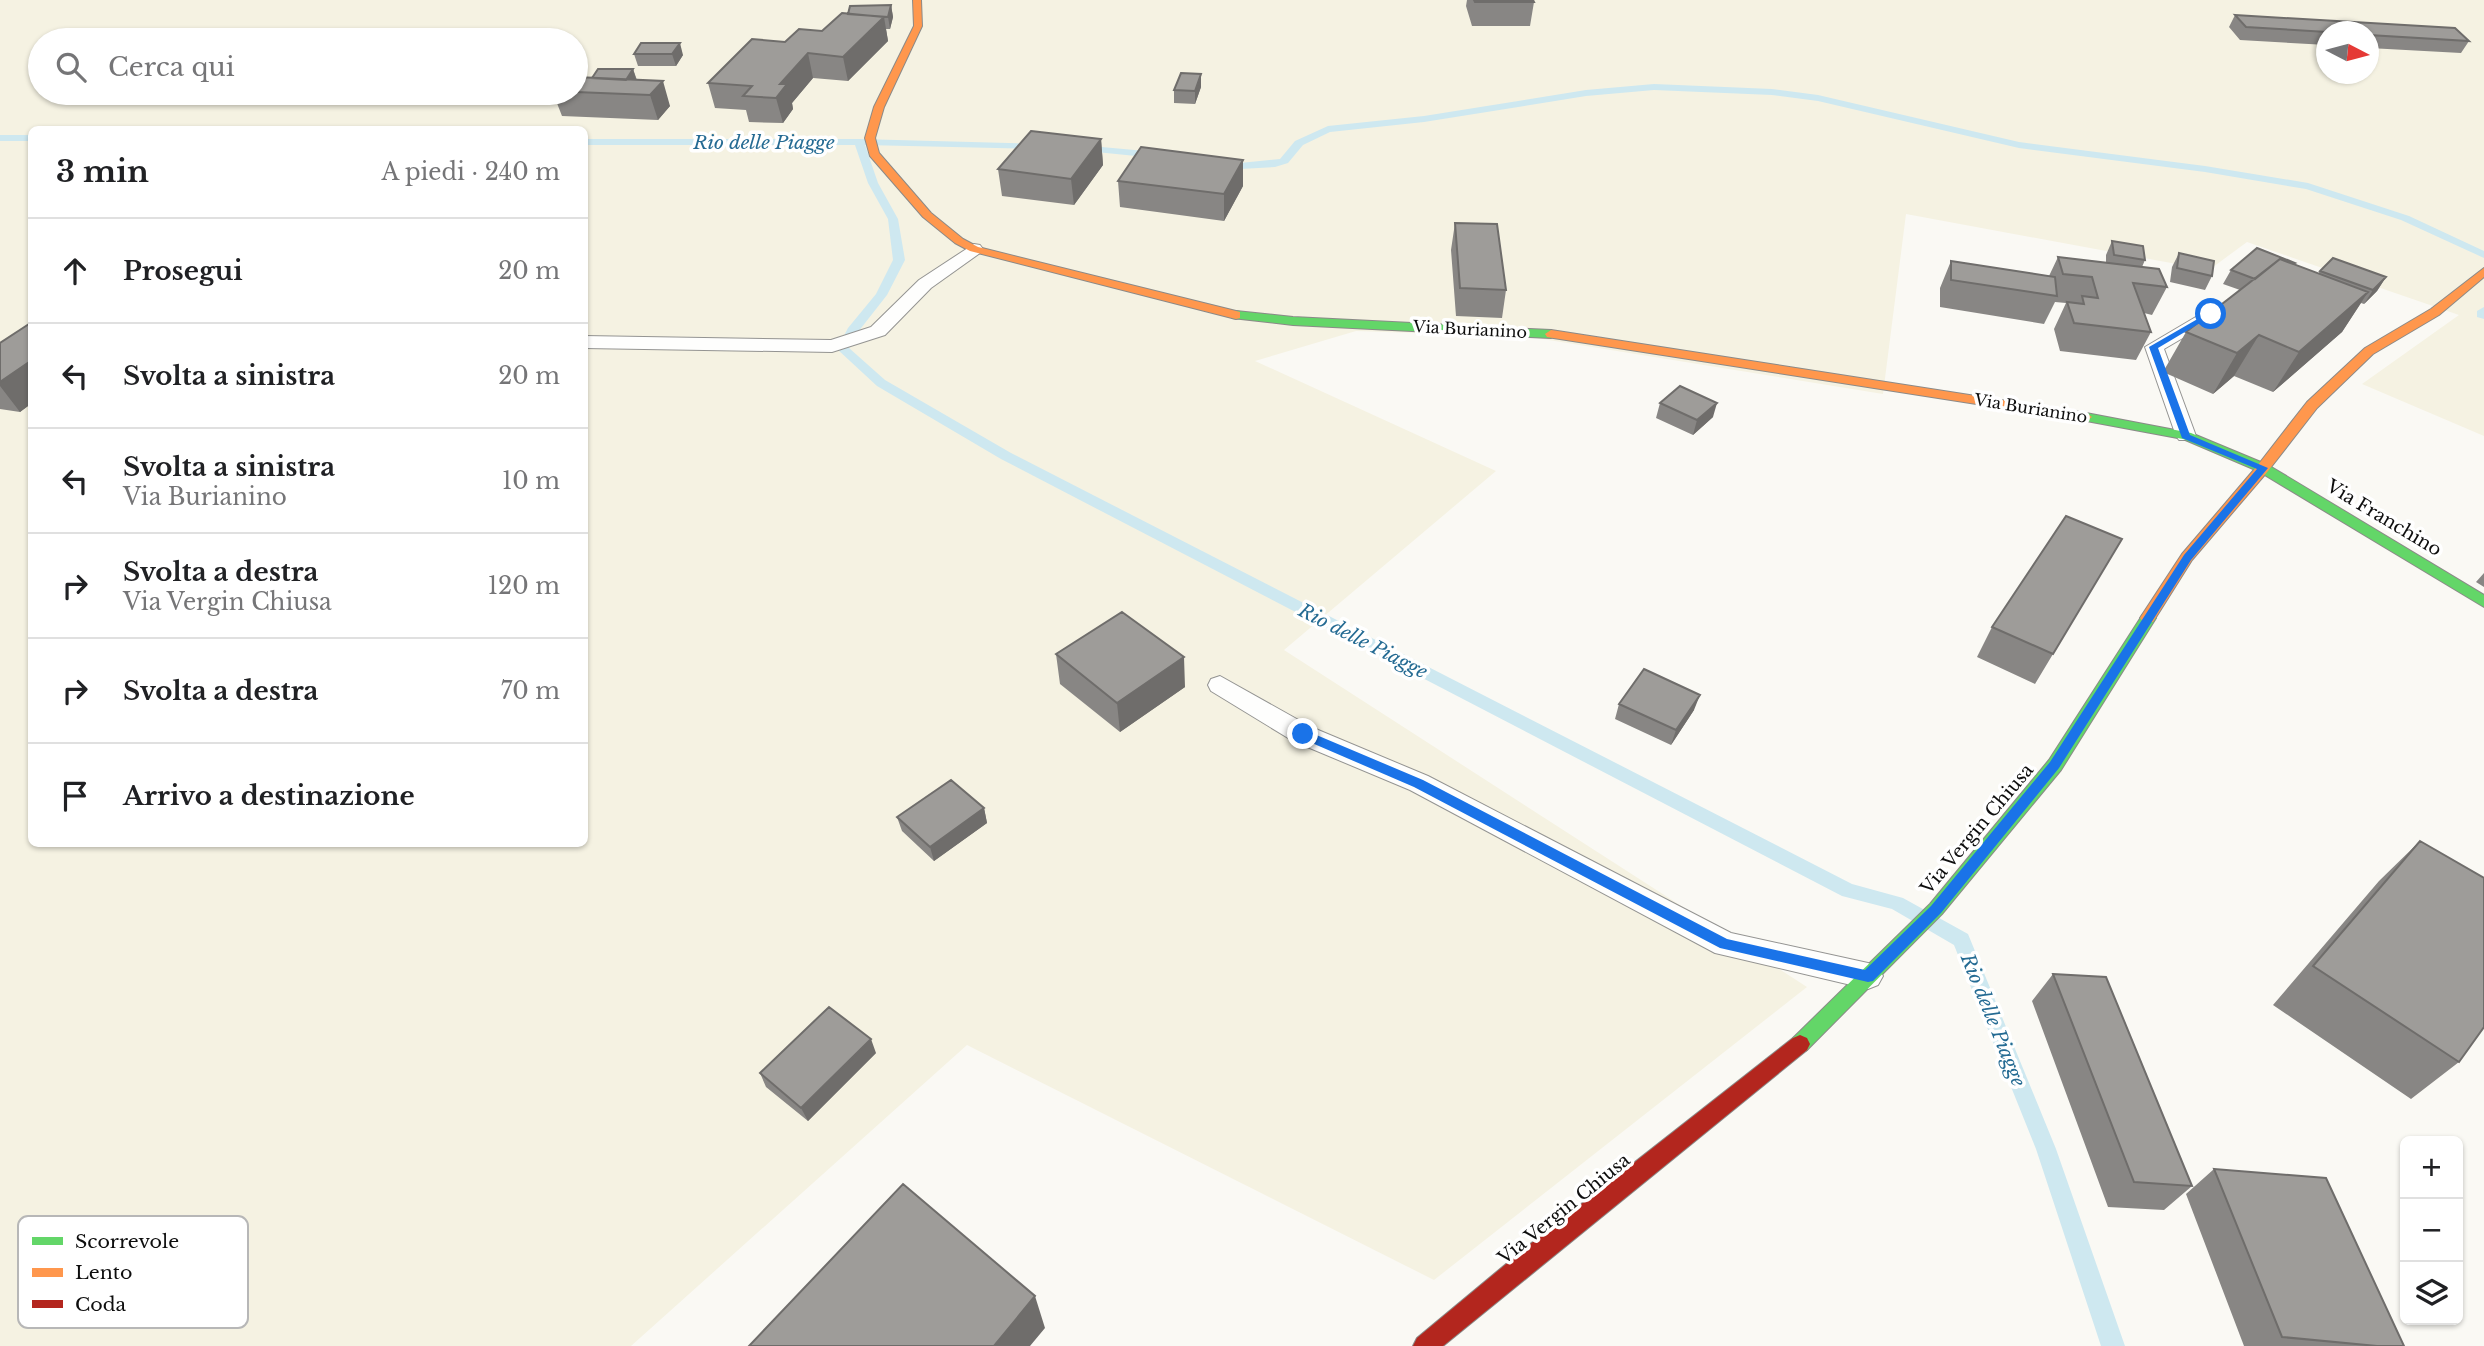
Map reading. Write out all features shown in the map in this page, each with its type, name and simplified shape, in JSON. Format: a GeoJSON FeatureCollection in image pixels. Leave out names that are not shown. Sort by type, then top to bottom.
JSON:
{"type":"FeatureCollection","features":[{"type":"Feature","properties":{"kind":"street","name":"Via Burianino"},"geometry":{"type":"LineString","coordinates":[[917,0],[918,26],[879,107],[870,138],[874,154],[927,215],[959,241],[974,249],[1236,315],[1293,321],[1496,329],[1577,336],[2133,424],[2186,436],[2263,468]]}},
{"type":"Feature","properties":{"kind":"street","name":"Via Vergin Chiusa"},"geometry":{"type":"LineString","coordinates":[[1425,1346],[1537,1253],[1790,1054],[1936,909],[2055,765],[2188,557],[2312,405],[2369,351],[2435,312],[2484,271]]}},
{"type":"Feature","properties":{"kind":"street","name":"Via Franchino"},"geometry":{"type":"LineString","coordinates":[[2263,468],[2484,602]]}},
{"type":"Feature","properties":{"kind":"lane"},"geometry":{"type":"LineString","coordinates":[[588,342],[832,346],[877,331],[925,284],[974,249]]}},
{"type":"Feature","properties":{"kind":"lane"},"geometry":{"type":"LineString","coordinates":[[2186,436],[2154,347],[2211,314]]}},
{"type":"Feature","properties":{"kind":"lane"},"geometry":{"type":"LineString","coordinates":[[1220,685],[1303,734],[1419,783],[1725,944],[1868,976]]}},
{"type":"Feature","properties":{"kind":"shaded area"},"geometry":{"type":"Polygon","coordinates":[[[0,0],[2484,0],[2484,436],[2362,384],[2459,315],[2247,242],[2209,270],[1906,214],[1883,394],[1530,337],[1356,331],[1255,361],[1496,471],[1284,650],[1807,987],[1434,1280],[967,1045],[631,1346],[0,1346],[0,0]]]}},
{"type":"Feature","properties":{"kind":"building"},"geometry":{"type":"Polygon","coordinates":[[[1474,0],[1533,0],[1534,2],[1475,2],[1474,0]]]}},
{"type":"Feature","properties":{"kind":"building"},"geometry":{"type":"Polygon","coordinates":[[[891,5],[888,17],[848,14],[850,6],[891,5]]]}},
{"type":"Feature","properties":{"kind":"building"},"geometry":{"type":"Polygon","coordinates":[[[842,13],[884,17],[843,57],[808,53],[780,84],[787,84],[776,98],[743,96],[752,86],[708,83],[752,39],[785,42],[799,29],[822,31],[842,13]]]}},
{"type":"Feature","properties":{"kind":"building"},"geometry":{"type":"Polygon","coordinates":[[[2235,15],[2337,21],[2316,21],[2316,31],[2246,27],[2235,15]]]}},
{"type":"Feature","properties":{"kind":"building"},"geometry":{"type":"Polygon","coordinates":[[[2379,24],[2455,28],[2469,41],[2379,36],[2379,24]]]}},
{"type":"Feature","properties":{"kind":"building"},"geometry":{"type":"Polygon","coordinates":[[[641,43],[680,43],[672,54],[634,54],[641,43]]]}},
{"type":"Feature","properties":{"kind":"building"},"geometry":{"type":"Polygon","coordinates":[[[598,69],[633,69],[626,80],[592,78],[598,69]]]}},
{"type":"Feature","properties":{"kind":"building"},"geometry":{"type":"Polygon","coordinates":[[[1181,73],[1201,74],[1195,91],[1174,90],[1181,73]]]}},
{"type":"Feature","properties":{"kind":"building"},"geometry":{"type":"Polygon","coordinates":[[[588,78],[663,81],[650,95],[588,92],[588,78]]]}},
{"type":"Feature","properties":{"kind":"building"},"geometry":{"type":"Polygon","coordinates":[[[1031,131],[1101,139],[1071,179],[998,169],[1031,131]]]}},
{"type":"Feature","properties":{"kind":"building"},"geometry":{"type":"Polygon","coordinates":[[[1141,147],[1243,160],[1224,194],[1118,181],[1141,147]]]}},
{"type":"Feature","properties":{"kind":"building"},"geometry":{"type":"Polygon","coordinates":[[[1455,223],[1497,224],[1506,290],[1460,288],[1455,223]]]}},
{"type":"Feature","properties":{"kind":"building"},"geometry":{"type":"Polygon","coordinates":[[[2112,241],[2143,246],[2145,260],[2114,255],[2112,241]]]}},
{"type":"Feature","properties":{"kind":"building"},"geometry":{"type":"Polygon","coordinates":[[[2257,248],[2295,263],[2280,259],[2255,279],[2231,270],[2257,248]]]}},
{"type":"Feature","properties":{"kind":"building"},"geometry":{"type":"Polygon","coordinates":[[[2179,253],[2214,261],[2212,276],[2177,268],[2179,253]]]}},
{"type":"Feature","properties":{"kind":"building"},"geometry":{"type":"Polygon","coordinates":[[[2058,257],[2159,269],[2167,287],[2133,283],[2151,332],[2074,323],[2067,302],[2084,304],[2082,296],[2098,298],[2092,277],[2063,274],[2058,257]]]}},
{"type":"Feature","properties":{"kind":"building"},"geometry":{"type":"Polygon","coordinates":[[[2333,258],[2386,277],[2373,290],[2320,271],[2333,258]]]}},
{"type":"Feature","properties":{"kind":"building"},"geometry":{"type":"Polygon","coordinates":[[[2280,259],[2368,292],[2299,352],[2259,335],[2237,353],[2186,332],[2280,259]]]}},
{"type":"Feature","properties":{"kind":"building"},"geometry":{"type":"Polygon","coordinates":[[[1951,261],[2055,277],[2057,296],[1951,280],[1951,261]]]}},
{"type":"Feature","properties":{"kind":"building"},"geometry":{"type":"Polygon","coordinates":[[[28,325],[28,363],[0,382],[0,343],[28,325]]]}},
{"type":"Feature","properties":{"kind":"building"},"geometry":{"type":"Polygon","coordinates":[[[1680,386],[1717,403],[1697,420],[1660,403],[1680,386]]]}},
{"type":"Feature","properties":{"kind":"building"},"geometry":{"type":"Polygon","coordinates":[[[2066,516],[2122,539],[2053,654],[1992,627],[2066,516]]]}},
{"type":"Feature","properties":{"kind":"building"},"geometry":{"type":"Polygon","coordinates":[[[1122,612],[1184,657],[1117,703],[1056,654],[1122,612]]]}},
{"type":"Feature","properties":{"kind":"building"},"geometry":{"type":"Polygon","coordinates":[[[1644,669],[1700,695],[1676,730],[1619,704],[1644,669]]]}},
{"type":"Feature","properties":{"kind":"building"},"geometry":{"type":"Polygon","coordinates":[[[951,780],[984,808],[930,847],[897,817],[951,780]]]}},
{"type":"Feature","properties":{"kind":"building"},"geometry":{"type":"Polygon","coordinates":[[[2420,841],[2484,878],[2484,1027],[2459,1062],[2313,966],[2420,841]]]}},
{"type":"Feature","properties":{"kind":"building"},"geometry":{"type":"Polygon","coordinates":[[[2053,974],[2106,977],[2192,1186],[2134,1182],[2053,974]]]}},
{"type":"Feature","properties":{"kind":"building"},"geometry":{"type":"Polygon","coordinates":[[[829,1007],[871,1039],[801,1108],[760,1073],[829,1007]]]}},
{"type":"Feature","properties":{"kind":"building"},"geometry":{"type":"Polygon","coordinates":[[[2214,1169],[2326,1178],[2404,1346],[2282,1337],[2214,1169]]]}},
{"type":"Feature","properties":{"kind":"building"},"geometry":{"type":"Polygon","coordinates":[[[903,1184],[1035,1296],[994,1346],[749,1346],[903,1184]]]}},
{"type":"Feature","properties":{"kind":"waterway"},"geometry":{"type":"LineString","coordinates":[[1223,163],[1240,166],[1275,164],[1284,161],[1299,143],[1328,129],[1424,119],[1586,93],[1654,87],[1772,92],[1818,98],[2019,145],[2205,169],[2308,186],[2405,218],[2484,255]]}},
{"type":"Feature","properties":{"kind":"waterway","name":"Rio delle Piagge"},"geometry":{"type":"LineString","coordinates":[[0,138],[28,138]]}},
{"type":"Feature","properties":{"kind":"waterway","name":"Rio delle Piagge"},"geometry":{"type":"LineString","coordinates":[[588,142],[859,142]]}},
{"type":"Feature","properties":{"kind":"waterway"},"geometry":{"type":"LineString","coordinates":[[859,142],[1037,146]]}},
{"type":"Feature","properties":{"kind":"waterway","name":"Rio delle Piagge"},"geometry":{"type":"LineString","coordinates":[[859,142],[873,183],[893,219],[899,260],[881,295],[852,331],[843,349],[881,383],[1006,456],[1848,891],[1897,903],[1961,940],[2046,1149],[2113,1346]]}},
{"type":"Feature","properties":{"kind":"waterway"},"geometry":{"type":"LineString","coordinates":[[1080,148],[1156,155]]}},
{"type":"Feature","properties":{"kind":"waterway"},"geometry":{"type":"LineString","coordinates":[[2484,311],[2481,314],[2484,315]]}},
{"type":"Feature","properties":{"kind":"traffic: fast"},"geometry":{"type":"LineString","coordinates":[[1236,315],[1293,321],[1551,334]]}},
{"type":"Feature","properties":{"kind":"traffic: fast"},"geometry":{"type":"LineString","coordinates":[[2086,417],[2186,436],[2263,468],[2484,602]]}},
{"type":"Feature","properties":{"kind":"traffic: fast"},"geometry":{"type":"LineString","coordinates":[[1800,1044],[1936,909],[2055,765],[2148,618]]}},
{"type":"Feature","properties":{"kind":"traffic: slow"},"geometry":{"type":"LineString","coordinates":[[917,0],[918,26],[879,107],[870,138],[874,154],[927,215],[959,241],[974,249],[1236,315]]}},
{"type":"Feature","properties":{"kind":"traffic: slow"},"geometry":{"type":"LineString","coordinates":[[2148,618],[2187,557],[2263,468],[2312,405],[2369,351],[2435,312],[2484,271]]}},
{"type":"Feature","properties":{"kind":"traffic: slow"},"geometry":{"type":"LineString","coordinates":[[1551,334],[2086,417]]}},
{"type":"Feature","properties":{"kind":"traffic: jam"},"geometry":{"type":"LineString","coordinates":[[1425,1346],[1537,1253],[1800,1044]]}},
{"type":"Feature","properties":{"kind":"route"},"geometry":{"type":"LineString","coordinates":[[1303,734],[1419,783],[1725,944],[1868,976],[1936,909],[2055,765],[2188,557],[2263,468],[2186,436],[2154,347],[2211,314]]}}]}
